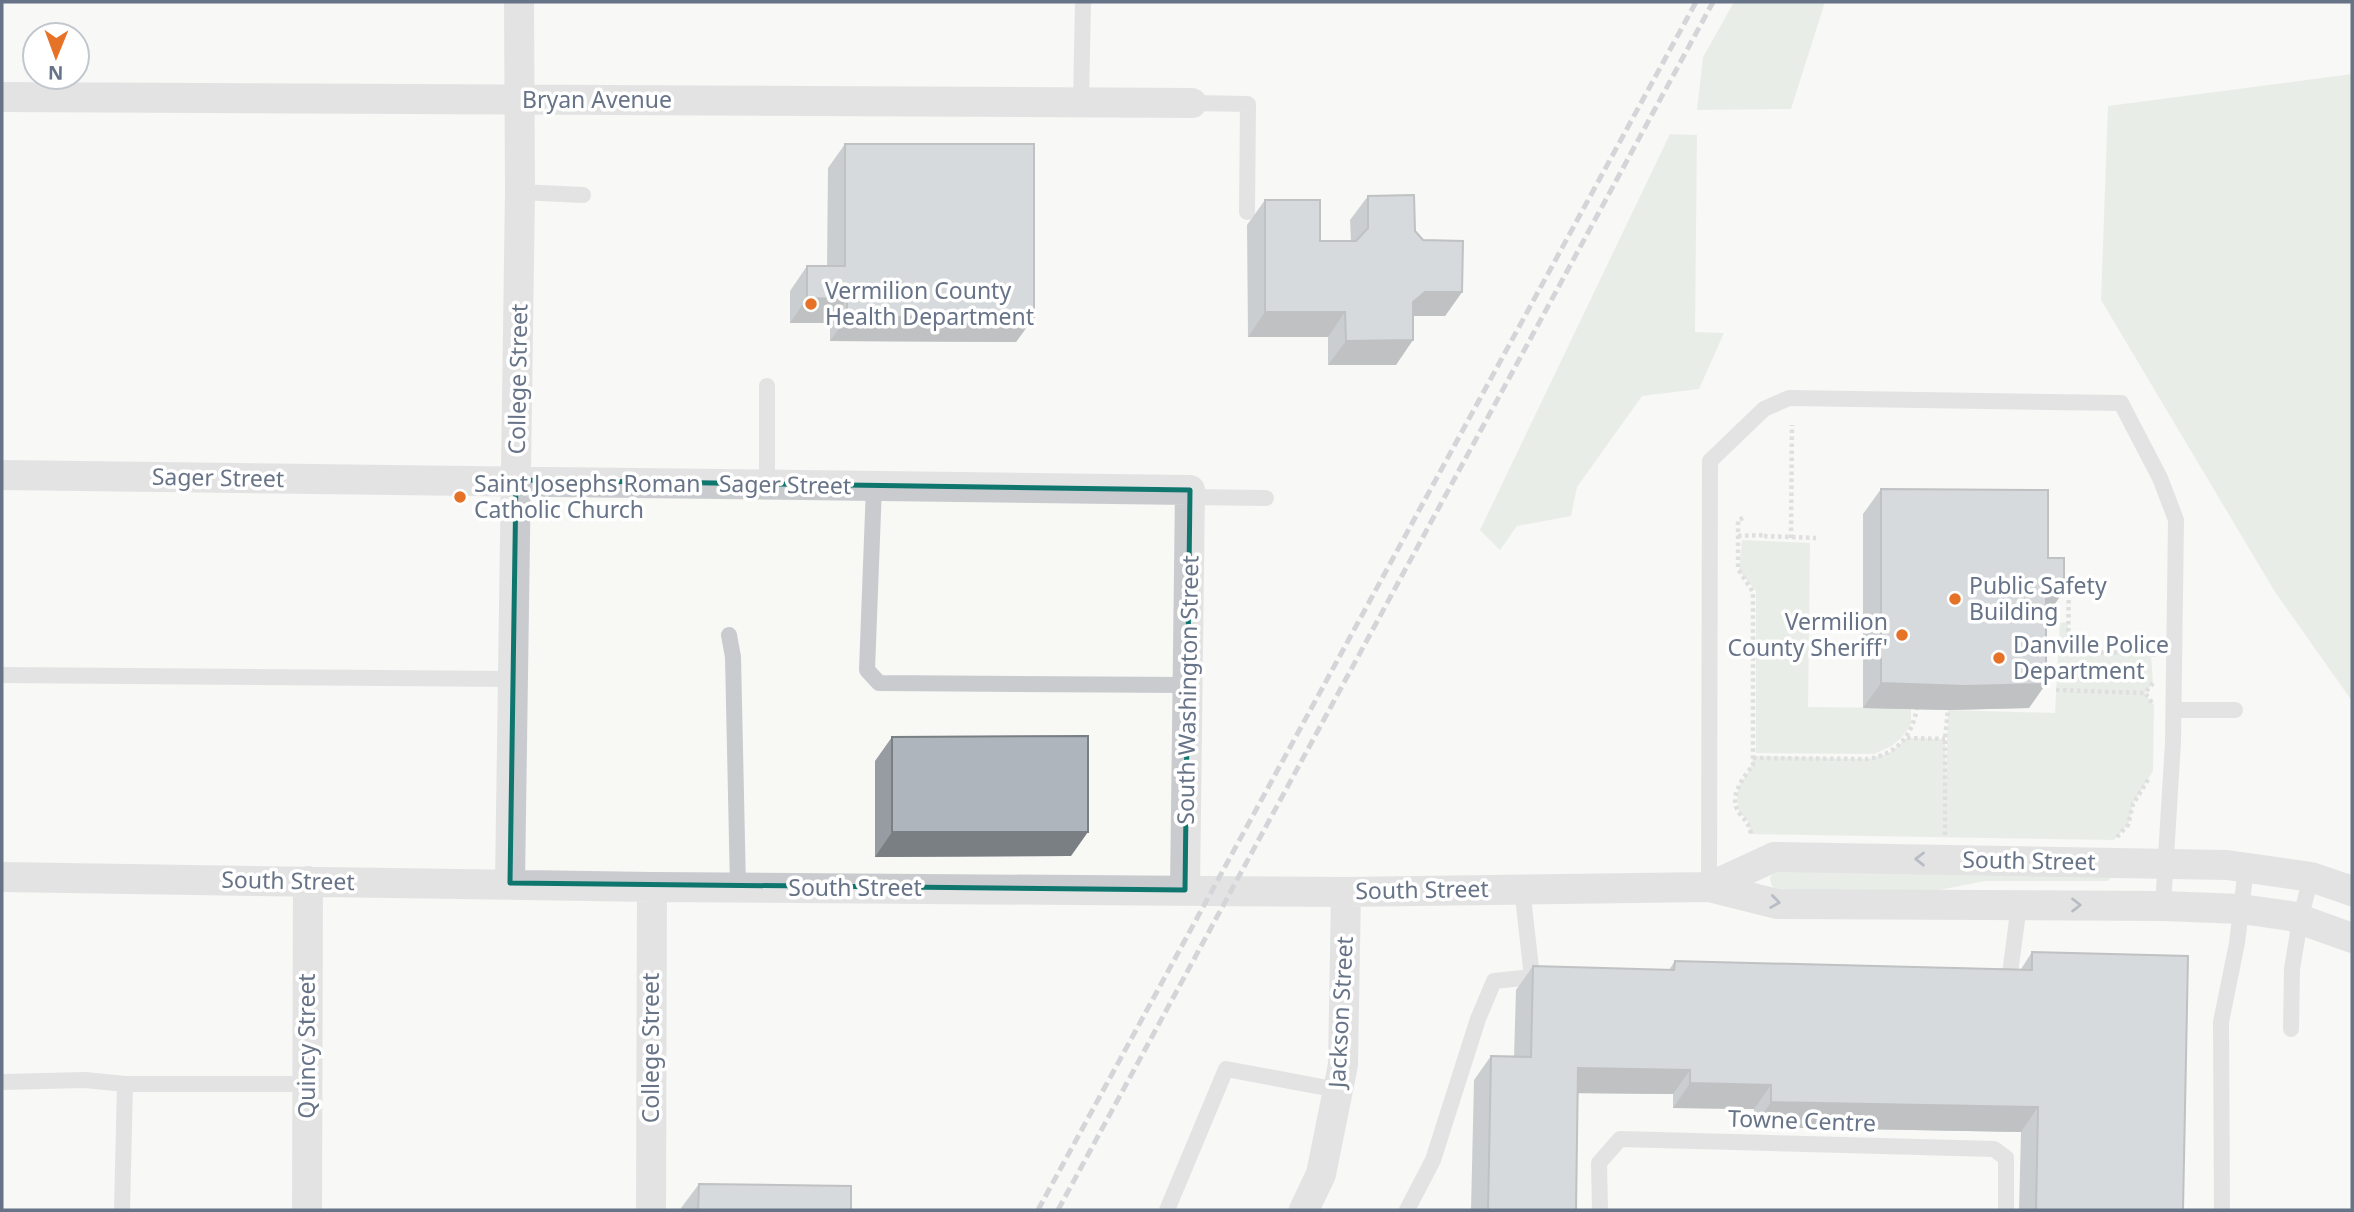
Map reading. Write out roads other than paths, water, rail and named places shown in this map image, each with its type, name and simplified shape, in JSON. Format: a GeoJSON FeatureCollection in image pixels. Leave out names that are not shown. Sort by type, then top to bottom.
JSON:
{"type":"FeatureCollection","features":[{"type":"Feature","properties":{"kind":"street","name":"College Street"},"geometry":{"type":"LineString","coordinates":[[510,883],[520,192],[519,2]]}},
{"type":"Feature","properties":{"kind":"street","name":"Bryan Avenue"},"geometry":{"type":"LineString","coordinates":[[2,97],[1192,103]]}},
{"type":"Feature","properties":{"kind":"street","name":"Sager Street"},"geometry":{"type":"LineString","coordinates":[[2,475],[516,480],[1190,493]]}},
{"type":"Feature","properties":{"kind":"street","name":"South Washington Street"},"geometry":{"type":"LineString","coordinates":[[1185,890],[1190,493]]}},
{"type":"Feature","properties":{"kind":"street","name":"South Street"},"geometry":{"type":"LineString","coordinates":[[1709,887],[1774,857],[2227,865],[2311,877],[2352,891]]}},
{"type":"Feature","properties":{"kind":"street","name":"South Street"},"geometry":{"type":"LineString","coordinates":[[2,877],[652,887],[1346,892],[1709,887],[1777,904],[2162,906],[2241,909],[2300,920],[2352,938]]}},
{"type":"Feature","properties":{"kind":"street","name":"Quincy Street"},"geometry":{"type":"LineString","coordinates":[[307,1210],[308,881]]}},
{"type":"Feature","properties":{"kind":"street","name":"College Street"},"geometry":{"type":"LineString","coordinates":[[651,1210],[652,887]]}},
{"type":"Feature","properties":{"kind":"street","name":"Jackson Street"},"geometry":{"type":"LineString","coordinates":[[1304,1210],[1321,1174],[1343,1065],[1346,892]]}},
{"type":"Feature","properties":{"kind":"lane"},"geometry":{"type":"LineString","coordinates":[[1080,101],[1083,2]]}},
{"type":"Feature","properties":{"kind":"lane"},"geometry":{"type":"LineString","coordinates":[[1192,103],[1248,104],[1247,212]]}},
{"type":"Feature","properties":{"kind":"lane"},"geometry":{"type":"LineString","coordinates":[[520,192],[583,195]]}},
{"type":"Feature","properties":{"kind":"lane"},"geometry":{"type":"LineString","coordinates":[[767,386],[767,485]]}},
{"type":"Feature","properties":{"kind":"lane"},"geometry":{"type":"LineString","coordinates":[[1709,887],[1710,461],[1764,409],[1789,398],[2121,402],[2160,478],[2176,520],[2174,710],[2162,906]]}},
{"type":"Feature","properties":{"kind":"lane"},"geometry":{"type":"LineString","coordinates":[[874,486],[867,670],[879,683],[1188,685]]}},
{"type":"Feature","properties":{"kind":"lane"},"geometry":{"type":"LineString","coordinates":[[1190,493],[1266,498]]}},
{"type":"Feature","properties":{"kind":"lane"},"geometry":{"type":"LineString","coordinates":[[729,635],[733,657],[738,887]]}},
{"type":"Feature","properties":{"kind":"lane"},"geometry":{"type":"LineString","coordinates":[[2,675],[513,679]]}},
{"type":"Feature","properties":{"kind":"lane"},"geometry":{"type":"LineString","coordinates":[[2174,710],[2235,710]]}},
{"type":"Feature","properties":{"kind":"lane"},"geometry":{"type":"LineString","coordinates":[[2222,1210],[2221,1022],[2237,943],[2246,868]]}},
{"type":"Feature","properties":{"kind":"lane"},"geometry":{"type":"LineString","coordinates":[[2291,1028],[2292,969],[2311,877]]}},
{"type":"Feature","properties":{"kind":"lane"},"geometry":{"type":"LineString","coordinates":[[1522,888],[1532,977]]}},
{"type":"Feature","properties":{"kind":"lane"},"geometry":{"type":"LineString","coordinates":[[1981,981],[2009,981],[2019,905]]}},
{"type":"Feature","properties":{"kind":"lane"},"geometry":{"type":"LineString","coordinates":[[1407,1210],[1433,1160],[1478,1019],[1494,981],[1532,977],[1563,978]]}},
{"type":"Feature","properties":{"kind":"lane"},"geometry":{"type":"LineString","coordinates":[[1167,1210],[1226,1069],[1338,1090]]}},
{"type":"Feature","properties":{"kind":"lane"},"geometry":{"type":"LineString","coordinates":[[2,1082],[85,1080],[125,1084],[307,1084]]}},
{"type":"Feature","properties":{"kind":"lane"},"geometry":{"type":"LineString","coordinates":[[122,1210],[125,1084]]}},
{"type":"Feature","properties":{"kind":"lane","name":"Towne Centre"},"geometry":{"type":"LineString","coordinates":[[1600,1210],[1599,1163],[1619,1139],[1994,1149],[2006,1157],[2006,1210]]}},
{"type":"Feature","properties":{"kind":"railway"},"geometry":{"type":"LineString","coordinates":[[1038,1210],[1696,2]]}},
{"type":"Feature","properties":{"kind":"railway"},"geometry":{"type":"LineString","coordinates":[[1058,1210],[1713,2]]}},
{"type":"Feature","properties":{"kind":"place","name":"Vermilion County Health Department"},"geometry":{"type":"Point","coordinates":[811,304]}},
{"type":"Feature","properties":{"kind":"place","name":"Saint Josephs Roman Catholic Church"},"geometry":{"type":"Point","coordinates":[460,497]}},
{"type":"Feature","properties":{"kind":"place","name":"Public Safety Building"},"geometry":{"type":"Point","coordinates":[1955,599]}},
{"type":"Feature","properties":{"kind":"place","name":"Vermilion County Sheriff'"},"geometry":{"type":"Point","coordinates":[1902,635]}},
{"type":"Feature","properties":{"kind":"place","name":"Danville Police Department"},"geometry":{"type":"Point","coordinates":[1999,658]}}]}
